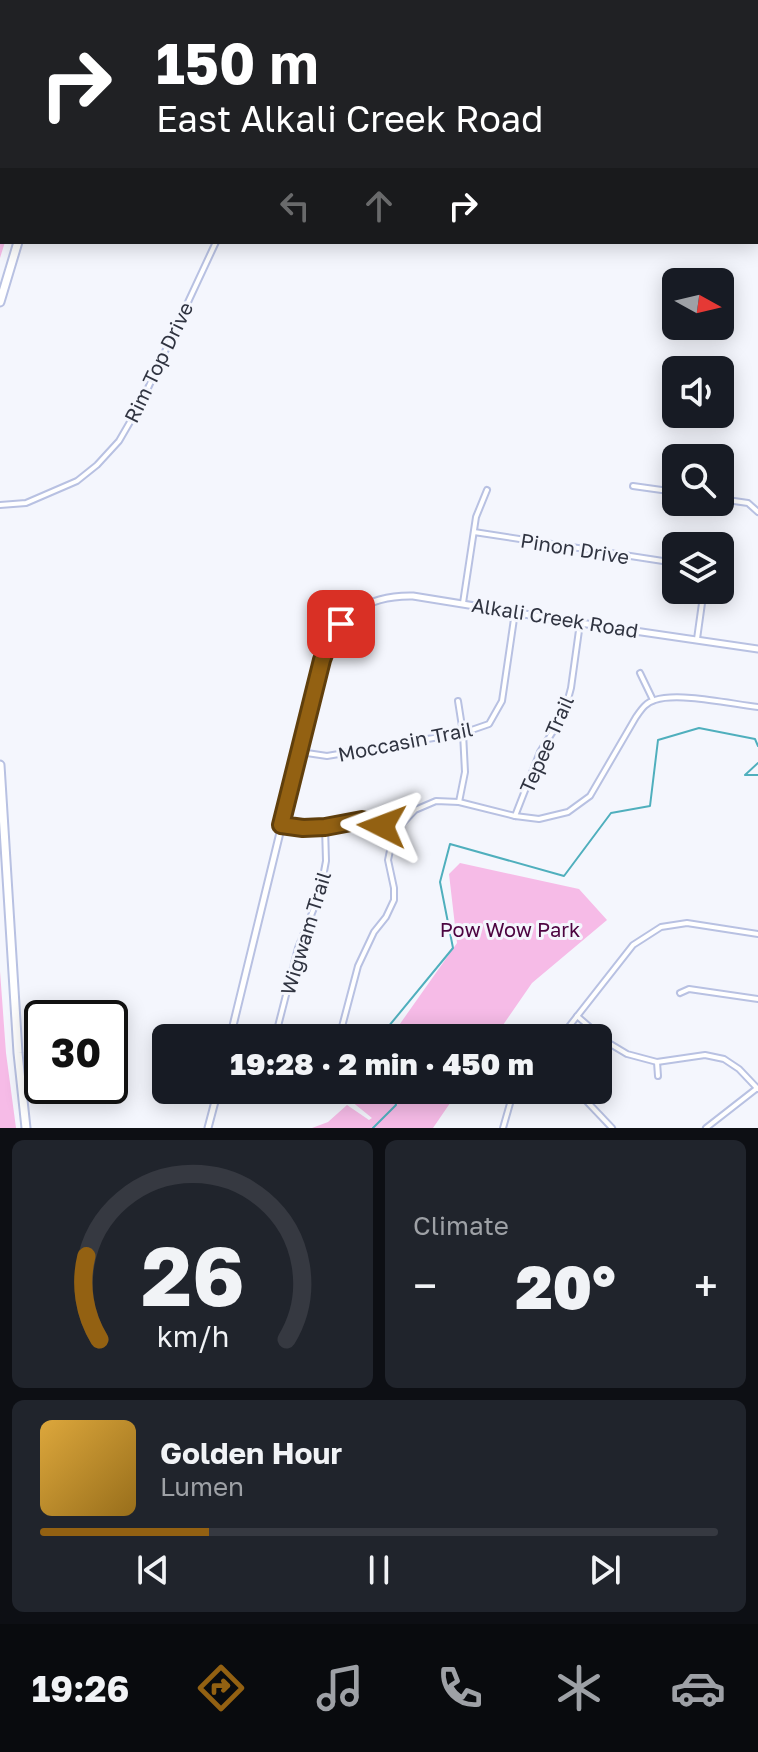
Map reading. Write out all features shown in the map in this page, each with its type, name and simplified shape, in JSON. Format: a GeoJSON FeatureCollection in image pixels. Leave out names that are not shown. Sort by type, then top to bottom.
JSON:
{"type":"FeatureCollection","features":[{"type":"Feature","properties":{"kind":"highway"},"geometry":{"type":"LineString","coordinates":[[0,302],[17,244]]}},
{"type":"Feature","properties":{"kind":"highway"},"geometry":{"type":"LineString","coordinates":[[0,765],[18,1053],[26,1128]]}},
{"type":"Feature","properties":{"kind":"street","name":"Rim Top Drive"},"geometry":{"type":"LineString","coordinates":[[0,505],[26,503],[77,481],[119,441],[141,403],[215,244]]}},
{"type":"Feature","properties":{"kind":"street"},"geometry":{"type":"LineString","coordinates":[[633,486],[662,490]]}},
{"type":"Feature","properties":{"kind":"street"},"geometry":{"type":"LineString","coordinates":[[463,603],[476,517],[487,490]]}},
{"type":"Feature","properties":{"kind":"street"},"geometry":{"type":"LineString","coordinates":[[734,501],[748,503],[758,512]]}},
{"type":"Feature","properties":{"kind":"street","name":"Pinon Drive"},"geometry":{"type":"LineString","coordinates":[[474,532],[662,561]]}},
{"type":"Feature","properties":{"kind":"street","name":"Alkali Creek Road"},"geometry":{"type":"LineString","coordinates":[[300,752],[328,644],[341,624],[354,612],[380,598],[413,596],[758,649]]}},
{"type":"Feature","properties":{"kind":"street"},"geometry":{"type":"LineString","coordinates":[[697,639],[702,604]]}},
{"type":"Feature","properties":{"kind":"street","name":"Moccasin Trail"},"geometry":{"type":"LineString","coordinates":[[300,752],[327,756],[463,733],[489,724],[502,701],[515,612]]}},
{"type":"Feature","properties":{"kind":"street","name":"Tepee Trail"},"geometry":{"type":"LineString","coordinates":[[515,816],[540,752],[564,714],[579,644],[580,623]]}},
{"type":"Feature","properties":{"kind":"street"},"geometry":{"type":"LineString","coordinates":[[640,673],[653,700]]}},
{"type":"Feature","properties":{"kind":"street"},"geometry":{"type":"LineString","coordinates":[[343,1024],[358,966],[394,900],[388,860],[394,832],[415,810],[436,801],[459,802],[539,819],[568,812],[590,796],[636,717],[653,700],[688,698],[758,707]]}},
{"type":"Feature","properties":{"kind":"street"},"geometry":{"type":"LineString","coordinates":[[458,701],[465,772],[459,802]]}},
{"type":"Feature","properties":{"kind":"street"},"geometry":{"type":"LineString","coordinates":[[233,1024],[300,752]]}},
{"type":"Feature","properties":{"kind":"street"},"geometry":{"type":"LineString","coordinates":[[281,825],[325,827],[362,820],[394,832]]}},
{"type":"Feature","properties":{"kind":"street","name":"Wigwam Trail"},"geometry":{"type":"LineString","coordinates":[[279,1024],[298,948],[320,893],[326,861],[325,827]]}},
{"type":"Feature","properties":{"kind":"street"},"geometry":{"type":"LineString","coordinates":[[571,1024],[633,945],[661,927],[687,923],[758,934]]}},
{"type":"Feature","properties":{"kind":"street"},"geometry":{"type":"LineString","coordinates":[[680,993],[689,989],[758,999]]}},
{"type":"Feature","properties":{"kind":"street"},"geometry":{"type":"LineString","coordinates":[[577,1016],[607,1042],[627,1054],[657,1062],[705,1055],[724,1059],[739,1069],[758,1088],[706,1128]]}},
{"type":"Feature","properties":{"kind":"street"},"geometry":{"type":"LineString","coordinates":[[657,1062],[658,1076]]}},
{"type":"Feature","properties":{"kind":"street"},"geometry":{"type":"LineString","coordinates":[[208,1128],[214,1104]]}},
{"type":"Feature","properties":{"kind":"street"},"geometry":{"type":"LineString","coordinates":[[503,1128],[510,1104]]}},
{"type":"Feature","properties":{"kind":"street"},"geometry":{"type":"LineString","coordinates":[[589,1104],[612,1128]]}},
{"type":"Feature","properties":{"kind":"green space","name":"Pow Wow Park"},"geometry":{"type":"Polygon","coordinates":[[[460,863],[579,889],[607,920],[532,983],[504,1024],[400,1024],[457,943],[449,874],[460,863]]]}},
{"type":"Feature","properties":{"kind":"green space"},"geometry":{"type":"Polygon","coordinates":[[[0,971],[6,1053],[16,1128],[0,1128],[0,971]]]}},
{"type":"Feature","properties":{"kind":"green space"},"geometry":{"type":"Polygon","coordinates":[[[355,1104],[449,1104],[433,1128],[312,1128],[328,1122],[347,1105],[369,1120],[372,1118],[355,1104]]]}},
{"type":"Feature","properties":{"kind":"waterway"},"geometry":{"type":"LineString","coordinates":[[391,1024],[453,948],[440,882],[450,844],[564,876],[611,813],[650,806],[658,740],[699,728],[755,739],[758,746]]}},
{"type":"Feature","properties":{"kind":"waterway"},"geometry":{"type":"LineString","coordinates":[[758,763],[745,775],[758,775]]}},
{"type":"Feature","properties":{"kind":"waterway"},"geometry":{"type":"LineString","coordinates":[[373,1128],[396,1104]]}},
{"type":"Feature","properties":{"kind":"route"},"geometry":{"type":"LineString","coordinates":[[341,624],[333,634],[322,660],[281,825],[325,827],[362,820],[382,826]]}}]}
